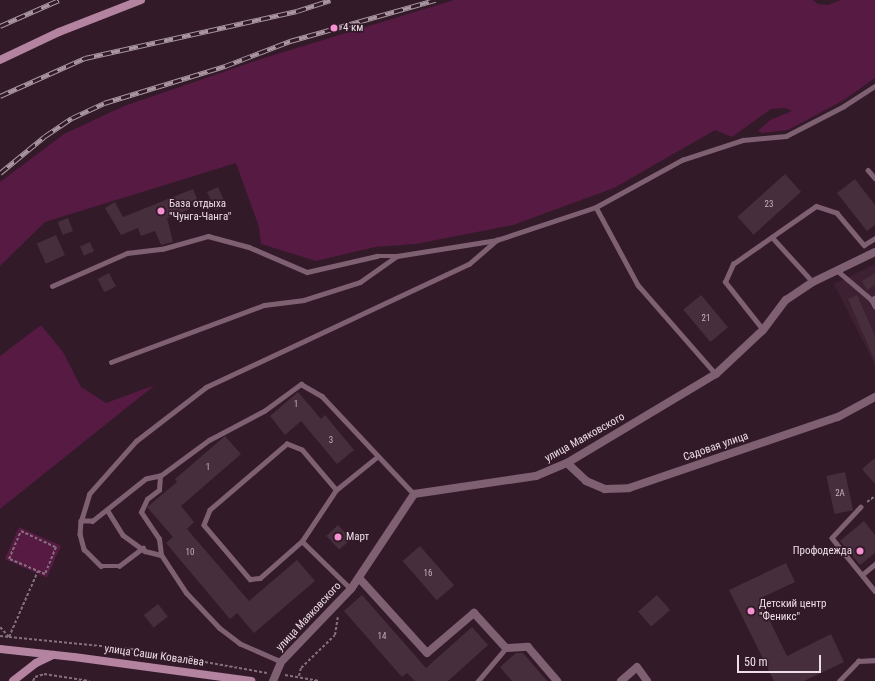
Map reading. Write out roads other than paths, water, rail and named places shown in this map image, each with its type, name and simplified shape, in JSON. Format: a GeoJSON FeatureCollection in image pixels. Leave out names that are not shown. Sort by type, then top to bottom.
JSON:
{"type":"FeatureCollection","features":[{"type":"Feature","properties":{"kind":"street"},"geometry":{"type":"LineString","coordinates":[[0,60],[52,35],[141,0]]}},
{"type":"Feature","properties":{"kind":"street","name":"улица Маяковского"},"geometry":{"type":"LineString","coordinates":[[274,678],[282,662],[351,589],[414,494],[536,476],[567,463],[716,374],[763,330],[786,300],[813,282],[839,272],[875,252]]}},
{"type":"Feature","properties":{"kind":"street","name":"Садовая улица"},"geometry":{"type":"LineString","coordinates":[[567,463],[586,481],[605,489],[629,488],[838,417],[875,397]]}},
{"type":"Feature","properties":{"kind":"street"},"geometry":{"type":"LineString","coordinates":[[359,578],[427,653],[474,613],[506,648],[528,647],[557,681]]}},
{"type":"Feature","properties":{"kind":"street","name":"улица Саши Ковалёва"},"geometry":{"type":"LineString","coordinates":[[0,649],[251,681]]}},
{"type":"Feature","properties":{"kind":"street"},"geometry":{"type":"LineString","coordinates":[[13,681],[36,663],[54,655]]}},
{"type":"Feature","properties":{"kind":"street"},"geometry":{"type":"LineString","coordinates":[[621,681],[638,667],[647,681]]}},
{"type":"Feature","properties":{"kind":"lane"},"geometry":{"type":"LineString","coordinates":[[52,286],[127,253],[162,249],[208,236],[249,247],[307,272],[377,256],[397,256],[497,240],[596,207],[682,160],[743,140],[786,136],[844,106],[875,86]]}},
{"type":"Feature","properties":{"kind":"lane"},"geometry":{"type":"LineString","coordinates":[[868,170],[875,178]]}},
{"type":"Feature","properties":{"kind":"lane"},"geometry":{"type":"LineString","coordinates":[[763,330],[725,282],[733,264],[816,206],[837,213],[864,245],[875,238]]}},
{"type":"Feature","properties":{"kind":"lane"},"geometry":{"type":"LineString","coordinates":[[596,207],[638,285],[716,374]]}},
{"type":"Feature","properties":{"kind":"lane"},"geometry":{"type":"LineString","coordinates":[[772,237],[813,282]]}},
{"type":"Feature","properties":{"kind":"lane"},"geometry":{"type":"LineString","coordinates":[[143,548],[119,566],[101,566],[84,549],[80,534],[81,521],[89,494],[136,442],[206,387],[470,264],[497,240]]}},
{"type":"Feature","properties":{"kind":"lane"},"geometry":{"type":"LineString","coordinates":[[111,362],[264,306],[304,300],[360,282],[397,256]]}},
{"type":"Feature","properties":{"kind":"lane"},"geometry":{"type":"LineString","coordinates":[[839,272],[874,299],[875,306]]}},
{"type":"Feature","properties":{"kind":"lane"},"geometry":{"type":"LineString","coordinates":[[81,521],[93,521],[108,511],[146,479],[160,476],[209,440],[264,411],[301,384],[322,396],[377,457],[414,494]]}},
{"type":"Feature","properties":{"kind":"lane"},"geometry":{"type":"LineString","coordinates":[[336,490],[302,450],[287,444],[210,510],[204,525],[250,579],[260,578],[302,541],[336,490],[377,457]]}},
{"type":"Feature","properties":{"kind":"lane"},"geometry":{"type":"LineString","coordinates":[[160,476],[159,490],[147,499],[141,512],[159,539],[161,555],[186,593],[219,628],[240,644],[282,662]]}},
{"type":"Feature","properties":{"kind":"lane"},"geometry":{"type":"LineString","coordinates":[[861,507],[832,538],[863,574],[875,591]]}},
{"type":"Feature","properties":{"kind":"lane"},"geometry":{"type":"LineString","coordinates":[[108,511],[123,535],[143,548],[161,555]]}},
{"type":"Feature","properties":{"kind":"lane"},"geometry":{"type":"LineString","coordinates":[[302,541],[351,589]]}},
{"type":"Feature","properties":{"kind":"lane"},"geometry":{"type":"LineString","coordinates":[[863,574],[875,564]]}},
{"type":"Feature","properties":{"kind":"lane"},"geometry":{"type":"LineString","coordinates":[[482,680],[506,648]]}},
{"type":"Feature","properties":{"kind":"lane"},"geometry":{"type":"LineString","coordinates":[[839,681],[858,661],[875,660]]}},
{"type":"Feature","properties":{"kind":"railway"},"geometry":{"type":"LineString","coordinates":[[0,26],[59,0]]}},
{"type":"Feature","properties":{"kind":"railway"},"geometry":{"type":"LineString","coordinates":[[0,96],[85,58],[297,11],[330,0]]}},
{"type":"Feature","properties":{"kind":"railway"},"geometry":{"type":"LineString","coordinates":[[0,173],[45,136],[72,118],[104,103],[225,66],[290,41],[435,0]]}},
{"type":"Feature","properties":{"kind":"place","name":"4 км"},"geometry":{"type":"Point","coordinates":[334,28]}},
{"type":"Feature","properties":{"kind":"place","name":"База отдыха \"Чунга-Чанга\""},"geometry":{"type":"Point","coordinates":[161,211]}},
{"type":"Feature","properties":{"kind":"place","name":"Март"},"geometry":{"type":"Point","coordinates":[338,537]}},
{"type":"Feature","properties":{"kind":"place","name":"Профодежда"},"geometry":{"type":"Point","coordinates":[860,551]}},
{"type":"Feature","properties":{"kind":"place","name":"Детский центр \"Феникс\""},"geometry":{"type":"Point","coordinates":[751,611]}}]}
